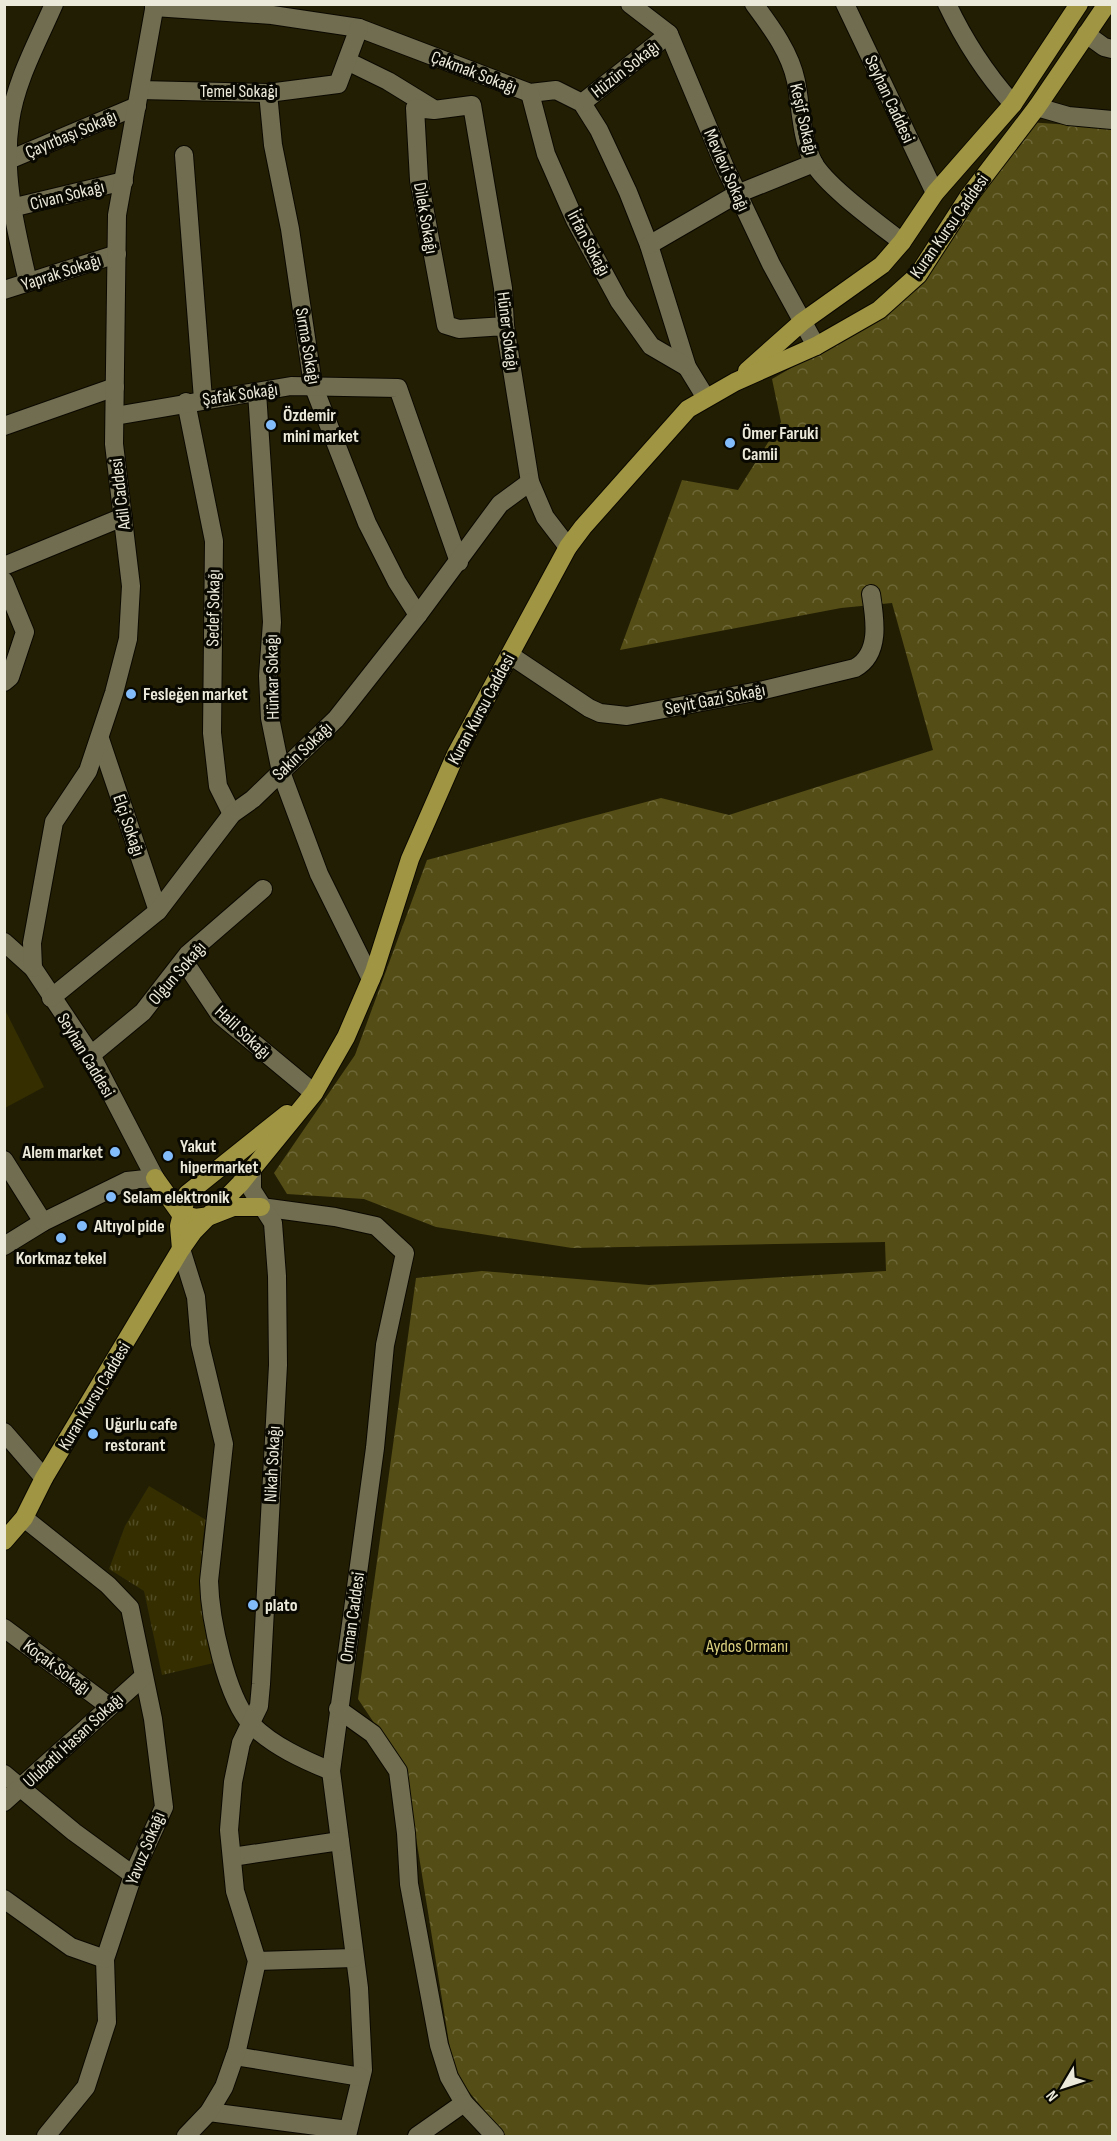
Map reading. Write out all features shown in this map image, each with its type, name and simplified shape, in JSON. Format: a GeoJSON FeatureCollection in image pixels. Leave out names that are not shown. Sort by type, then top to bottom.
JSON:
{"type":"FeatureCollection","features":[{"type":"Feature","properties":{"kind":"main road","name":"Kuran Kursu Caddesi"},"geometry":{"type":"LineString","coordinates":[[4,1540],[24,1518],[44,1478],[181,1249],[193,1232],[227,1198],[314,1094],[346,1037],[371,980],[410,859],[456,754],[568,547],[688,409],[735,382],[816,346],[879,309],[918,274],[969,196],[1037,107],[1107,4]]}},
{"type":"Feature","properties":{"kind":"main road","name":"Kuran Kursu Caddesi"},"geometry":{"type":"LineString","coordinates":[[735,382],[802,322],[882,265],[902,242],[935,193],[1013,104],[1034,76],[1075,6]]}},
{"type":"Feature","properties":{"kind":"main road","name":"Kuran Kursu Caddesi"},"geometry":{"type":"LineString","coordinates":[[187,1194],[314,1094]]}},
{"type":"Feature","properties":{"kind":"main road"},"geometry":{"type":"LineString","coordinates":[[155,1178],[187,1194],[214,1189],[227,1198],[261,1207]]}},
{"type":"Feature","properties":{"kind":"main road"},"geometry":{"type":"LineString","coordinates":[[155,1178],[180,1213],[195,1218],[210,1216],[233,1207],[261,1207]]}},
{"type":"Feature","properties":{"kind":"main road"},"geometry":{"type":"LineString","coordinates":[[181,1249],[180,1213],[187,1194]]}},
{"type":"Feature","properties":{"kind":"street"},"geometry":{"type":"LineString","coordinates":[[28,282],[11,208],[7,161],[10,121],[24,75],[54,4]]}},
{"type":"Feature","properties":{"kind":"street","name":"Mevlevi Sokağı"},"geometry":{"type":"LineString","coordinates":[[630,4],[669,34],[737,194],[816,346]]}},
{"type":"Feature","properties":{"kind":"street","name":"Keşif Sokağı"},"geometry":{"type":"LineString","coordinates":[[754,4],[778,37],[795,78],[804,135],[814,163],[843,195],[902,242]]}},
{"type":"Feature","properties":{"kind":"street","name":"Seyhan Caddesi"},"geometry":{"type":"LineString","coordinates":[[845,4],[935,193]]}},
{"type":"Feature","properties":{"kind":"street"},"geometry":{"type":"LineString","coordinates":[[947,4],[964,40],[988,77],[1013,104]]}},
{"type":"Feature","properties":{"kind":"street","name":"Çakmak Sokağı"},"geometry":{"type":"LineString","coordinates":[[154,6],[272,15],[359,28],[530,93],[556,90],[582,103]]}},
{"type":"Feature","properties":{"kind":"street","name":"Adil Caddesi"},"geometry":{"type":"LineString","coordinates":[[33,968],[32,943],[54,822],[88,771],[100,739],[128,639],[131,586],[114,444],[117,215],[154,6]]}},
{"type":"Feature","properties":{"kind":"street"},"geometry":{"type":"LineString","coordinates":[[359,28],[347,61],[388,81],[434,110]]}},
{"type":"Feature","properties":{"kind":"street","name":"Hüzün Sokağı"},"geometry":{"type":"LineString","coordinates":[[582,103],[669,34]]}},
{"type":"Feature","properties":{"kind":"street"},"geometry":{"type":"LineString","coordinates":[[1086,34],[1104,47],[1113,49]]}},
{"type":"Feature","properties":{"kind":"street","name":"Temel Sokağı"},"geometry":{"type":"LineString","coordinates":[[138,98],[268,93],[338,84],[347,61]]}},
{"type":"Feature","properties":{"kind":"street","name":"Sırma Sokağı"},"geometry":{"type":"LineString","coordinates":[[268,93],[273,145],[290,229],[313,385],[367,523],[397,582],[418,615]]}},
{"type":"Feature","properties":{"kind":"street","name":"İrfan Sokağı"},"geometry":{"type":"LineString","coordinates":[[530,93],[546,154],[575,220],[619,301],[651,345],[687,367]]}},
{"type":"Feature","properties":{"kind":"street","name":"Çayırbaşı Sokağı"},"geometry":{"type":"LineString","coordinates":[[7,161],[138,98]]}},
{"type":"Feature","properties":{"kind":"street"},"geometry":{"type":"LineString","coordinates":[[582,103],[599,130],[619,171],[649,245],[687,367],[706,398]]}},
{"type":"Feature","properties":{"kind":"street","name":"Dilek Sokağı"},"geometry":{"type":"LineString","coordinates":[[472,105],[434,110],[415,108],[419,180],[446,325],[459,329],[505,326]]}},
{"type":"Feature","properties":{"kind":"street","name":"Hüner Sokağı"},"geometry":{"type":"LineString","coordinates":[[472,105],[503,288],[505,326],[530,482],[545,517],[568,547]]}},
{"type":"Feature","properties":{"kind":"street"},"geometry":{"type":"LineString","coordinates":[[1037,107],[1068,116],[1113,120]]}},
{"type":"Feature","properties":{"kind":"street","name":"Sedef Sokağı"},"geometry":{"type":"LineString","coordinates":[[184,155],[194,401],[214,541],[212,733],[218,786],[232,814]]}},
{"type":"Feature","properties":{"kind":"street"},"geometry":{"type":"LineString","coordinates":[[649,245],[737,194],[814,163]]}},
{"type":"Feature","properties":{"kind":"street","name":"Civan Sokağı"},"geometry":{"type":"LineString","coordinates":[[11,208],[123,181]]}},
{"type":"Feature","properties":{"kind":"street","name":"Yaprak Sokağı"},"geometry":{"type":"LineString","coordinates":[[4,290],[117,254]]}},
{"type":"Feature","properties":{"kind":"street","name":"Şafak Sokağı"},"geometry":{"type":"LineString","coordinates":[[115,416],[194,401],[313,385],[349,389],[398,388],[459,562]]}},
{"type":"Feature","properties":{"kind":"street"},"geometry":{"type":"LineString","coordinates":[[4,426],[115,387]]}},
{"type":"Feature","properties":{"kind":"street","name":"Hünkar Sokağı"},"geometry":{"type":"LineString","coordinates":[[257,392],[272,622],[268,676],[270,718],[281,772],[319,874],[371,980]]}},
{"type":"Feature","properties":{"kind":"street","name":"Sakin Sokağı"},"geometry":{"type":"LineString","coordinates":[[51,998],[158,911],[232,814],[253,799],[336,719],[459,562],[500,504],[530,482]]}},
{"type":"Feature","properties":{"kind":"street"},"geometry":{"type":"LineString","coordinates":[[4,566],[123,517]]}},
{"type":"Feature","properties":{"kind":"street"},"geometry":{"type":"LineString","coordinates":[[4,581],[25,632],[6,679]]}},
{"type":"Feature","properties":{"kind":"street","name":"Seyit Gazi Sokağı"},"geometry":{"type":"LineString","coordinates":[[510,655],[589,708],[600,713],[627,716],[764,690],[855,668],[864,663],[872,649],[874,616],[871,594]]}},
{"type":"Feature","properties":{"kind":"street","name":"Elçi Sokağı"},"geometry":{"type":"LineString","coordinates":[[100,739],[158,911]]}},
{"type":"Feature","properties":{"kind":"street","name":"Olgun Sokağı"},"geometry":{"type":"LineString","coordinates":[[91,1055],[143,1012],[184,961],[263,890]]}},
{"type":"Feature","properties":{"kind":"street","name":"Seyhan Caddesi"},"geometry":{"type":"LineString","coordinates":[[4,942],[33,968],[91,1055],[155,1178]]}},
{"type":"Feature","properties":{"kind":"street","name":"Halil Sokağı"},"geometry":{"type":"LineString","coordinates":[[184,961],[220,1015],[314,1094]]}},
{"type":"Feature","properties":{"kind":"street"},"geometry":{"type":"LineString","coordinates":[[4,1160],[44,1221]]}},
{"type":"Feature","properties":{"kind":"street","name":"Nikah Sokağı"},"geometry":{"type":"LineString","coordinates":[[252,1169],[252,1190],[273,1223],[277,1276],[278,1365],[259,1706],[252,1725],[241,1743],[233,1782],[228,1830],[235,1891],[257,1961]]}},
{"type":"Feature","properties":{"kind":"street"},"geometry":{"type":"LineString","coordinates":[[4,1246],[44,1221],[127,1181],[155,1178]]}},
{"type":"Feature","properties":{"kind":"street","name":"Orman Caddesi"},"geometry":{"type":"LineString","coordinates":[[261,1207],[335,1217],[376,1226],[405,1253],[385,1345],[375,1448],[331,1771],[359,1988],[362,2077],[348,2133]]}},
{"type":"Feature","properties":{"kind":"street"},"geometry":{"type":"LineString","coordinates":[[181,1249],[196,1297],[200,1344],[224,1444],[211,1550],[210,1603],[235,1696],[252,1725],[264,1735],[303,1759],[331,1771]]}},
{"type":"Feature","properties":{"kind":"street"},"geometry":{"type":"LineString","coordinates":[[4,1432],[44,1478]]}},
{"type":"Feature","properties":{"kind":"street","name":"Yavuz Sokağı"},"geometry":{"type":"LineString","coordinates":[[24,1518],[108,1585],[130,1608],[142,1678],[153,1719],[164,1807],[133,1875],[105,1959],[106,2022],[86,2087],[46,2136]]}},
{"type":"Feature","properties":{"kind":"street","name":"Koçak Sokağı"},"geometry":{"type":"LineString","coordinates":[[4,1628],[109,1706]]}},
{"type":"Feature","properties":{"kind":"street","name":"Ulubatlı Hasan Sokağı"},"geometry":{"type":"LineString","coordinates":[[4,1802],[142,1678]]}},
{"type":"Feature","properties":{"kind":"street"},"geometry":{"type":"LineString","coordinates":[[338,1709],[373,1734],[398,1771],[406,1833],[409,1884],[439,2045],[449,2077],[464,2103],[495,2136]]}},
{"type":"Feature","properties":{"kind":"street"},"geometry":{"type":"LineString","coordinates":[[4,1774],[74,1832],[133,1875]]}},
{"type":"Feature","properties":{"kind":"street"},"geometry":{"type":"LineString","coordinates":[[231,1857],[340,1841]]}},
{"type":"Feature","properties":{"kind":"street"},"geometry":{"type":"LineString","coordinates":[[4,1899],[71,1947],[105,1959]]}},
{"type":"Feature","properties":{"kind":"street"},"geometry":{"type":"LineString","coordinates":[[186,2136],[209,2112],[224,2087],[235,2056],[257,1961],[354,1958]]}},
{"type":"Feature","properties":{"kind":"street"},"geometry":{"type":"LineString","coordinates":[[235,2056],[362,2077]]}},
{"type":"Feature","properties":{"kind":"street"},"geometry":{"type":"LineString","coordinates":[[417,2136],[464,2103]]}},
{"type":"Feature","properties":{"kind":"street"},"geometry":{"type":"LineString","coordinates":[[209,2112],[348,2133]]}},
{"type":"Feature","properties":{"kind":"green space","name":"Aydos Ormanı"},"geometry":{"type":"Polygon","coordinates":[[[1028,122],[1112,128],[1112,2136],[506,2136],[454,2074],[405,1769],[358,1699],[416,1278],[482,1271],[649,1285],[886,1271],[885,1242],[572,1248],[436,1227],[364,1199],[287,1194],[274,1173],[355,1055],[427,860],[661,798],[729,815],[933,750],[892,603],[841,608],[620,650],[682,480],[738,490],[781,422],[772,379],[891,310],[1028,122]]]}},
{"type":"Feature","properties":{"kind":"green space"},"geometry":{"type":"Polygon","coordinates":[[[4,1008],[44,1087],[5,1108],[4,1108],[4,1008]]]}},
{"type":"Feature","properties":{"kind":"green space"},"geometry":{"type":"Polygon","coordinates":[[[149,1486],[206,1520],[202,1575],[206,1609],[218,1662],[162,1675],[144,1591],[109,1569],[125,1526],[149,1486]]]}},
{"type":"Feature","properties":{"kind":"place","name":"Özdemir mini market"},"geometry":{"type":"Point","coordinates":[271,425]}},
{"type":"Feature","properties":{"kind":"place","name":"Ömer Faruki Camii"},"geometry":{"type":"Point","coordinates":[730,443]}},
{"type":"Feature","properties":{"kind":"place","name":"Fesleğen market"},"geometry":{"type":"Point","coordinates":[131,694]}},
{"type":"Feature","properties":{"kind":"place","name":"Alem market"},"geometry":{"type":"Point","coordinates":[115,1152]}},
{"type":"Feature","properties":{"kind":"place","name":"Yakut hipermarket"},"geometry":{"type":"Point","coordinates":[168,1156]}},
{"type":"Feature","properties":{"kind":"place","name":"Selam elektronik"},"geometry":{"type":"Point","coordinates":[111,1197]}},
{"type":"Feature","properties":{"kind":"place","name":"Altıyol pide"},"geometry":{"type":"Point","coordinates":[82,1226]}},
{"type":"Feature","properties":{"kind":"place","name":"Korkmaz tekel"},"geometry":{"type":"Point","coordinates":[61,1238]}},
{"type":"Feature","properties":{"kind":"place","name":"Uğurlu cafe restorant"},"geometry":{"type":"Point","coordinates":[93,1434]}},
{"type":"Feature","properties":{"kind":"place","name":"plato"},"geometry":{"type":"Point","coordinates":[253,1605]}}]}
